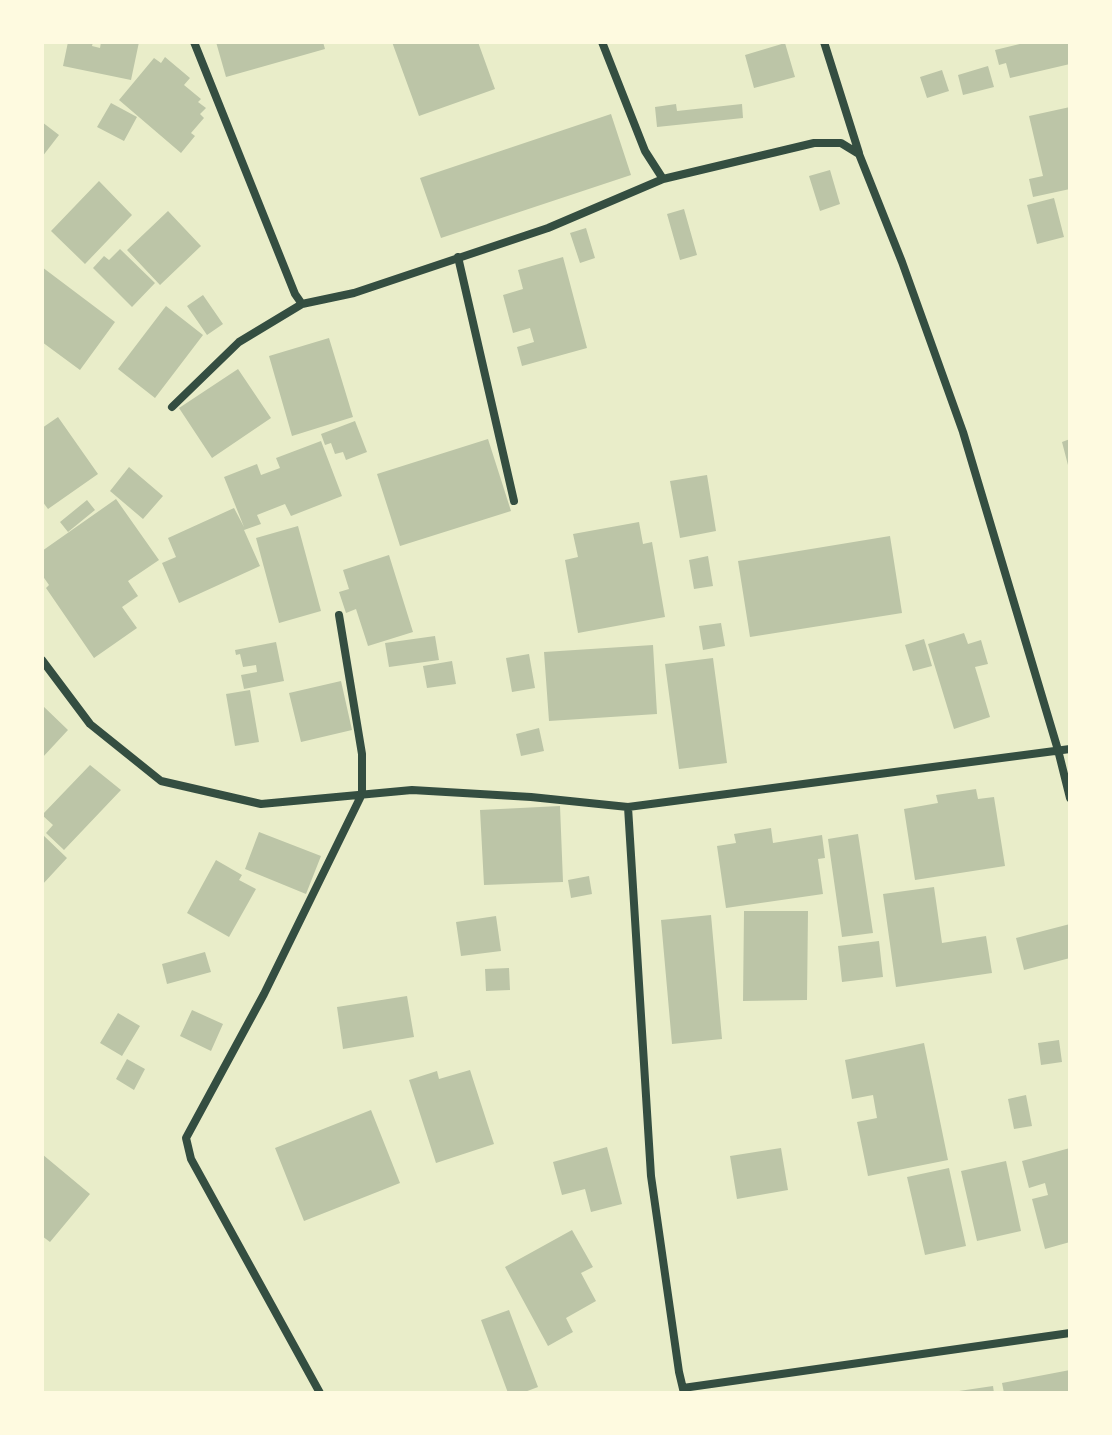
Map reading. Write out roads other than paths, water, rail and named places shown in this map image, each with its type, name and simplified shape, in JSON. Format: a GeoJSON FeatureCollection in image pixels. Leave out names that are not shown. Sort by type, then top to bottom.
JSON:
{"type":"FeatureCollection","features":[{"type":"Feature","properties":{"kind":"street"},"geometry":{"type":"LineString","coordinates":[[194,42],[295,294],[302,304]]}},
{"type":"Feature","properties":{"kind":"street"},"geometry":{"type":"LineString","coordinates":[[602,42],[645,151],[663,179]]}},
{"type":"Feature","properties":{"kind":"street"},"geometry":{"type":"LineString","coordinates":[[824,42],[859,154],[902,262],[963,432],[1070,798]]}},
{"type":"Feature","properties":{"kind":"street"},"geometry":{"type":"LineString","coordinates":[[172,407],[239,342],[302,304],[354,293],[548,228],[663,179],[814,143],[841,143],[859,154]]}},
{"type":"Feature","properties":{"kind":"street"},"geometry":{"type":"LineString","coordinates":[[458,257],[514,501]]}},
{"type":"Feature","properties":{"kind":"street"},"geometry":{"type":"LineString","coordinates":[[320,1393],[191,1159],[186,1138],[264,994],[362,794],[362,754],[339,615]]}},
{"type":"Feature","properties":{"kind":"street"},"geometry":{"type":"LineString","coordinates":[[42,660],[90,724],[161,781],[261,804],[412,790],[628,807],[1070,749]]}},
{"type":"Feature","properties":{"kind":"street"},"geometry":{"type":"LineString","coordinates":[[628,807],[651,1176],[684,1390],[1070,1333]]}}]}
